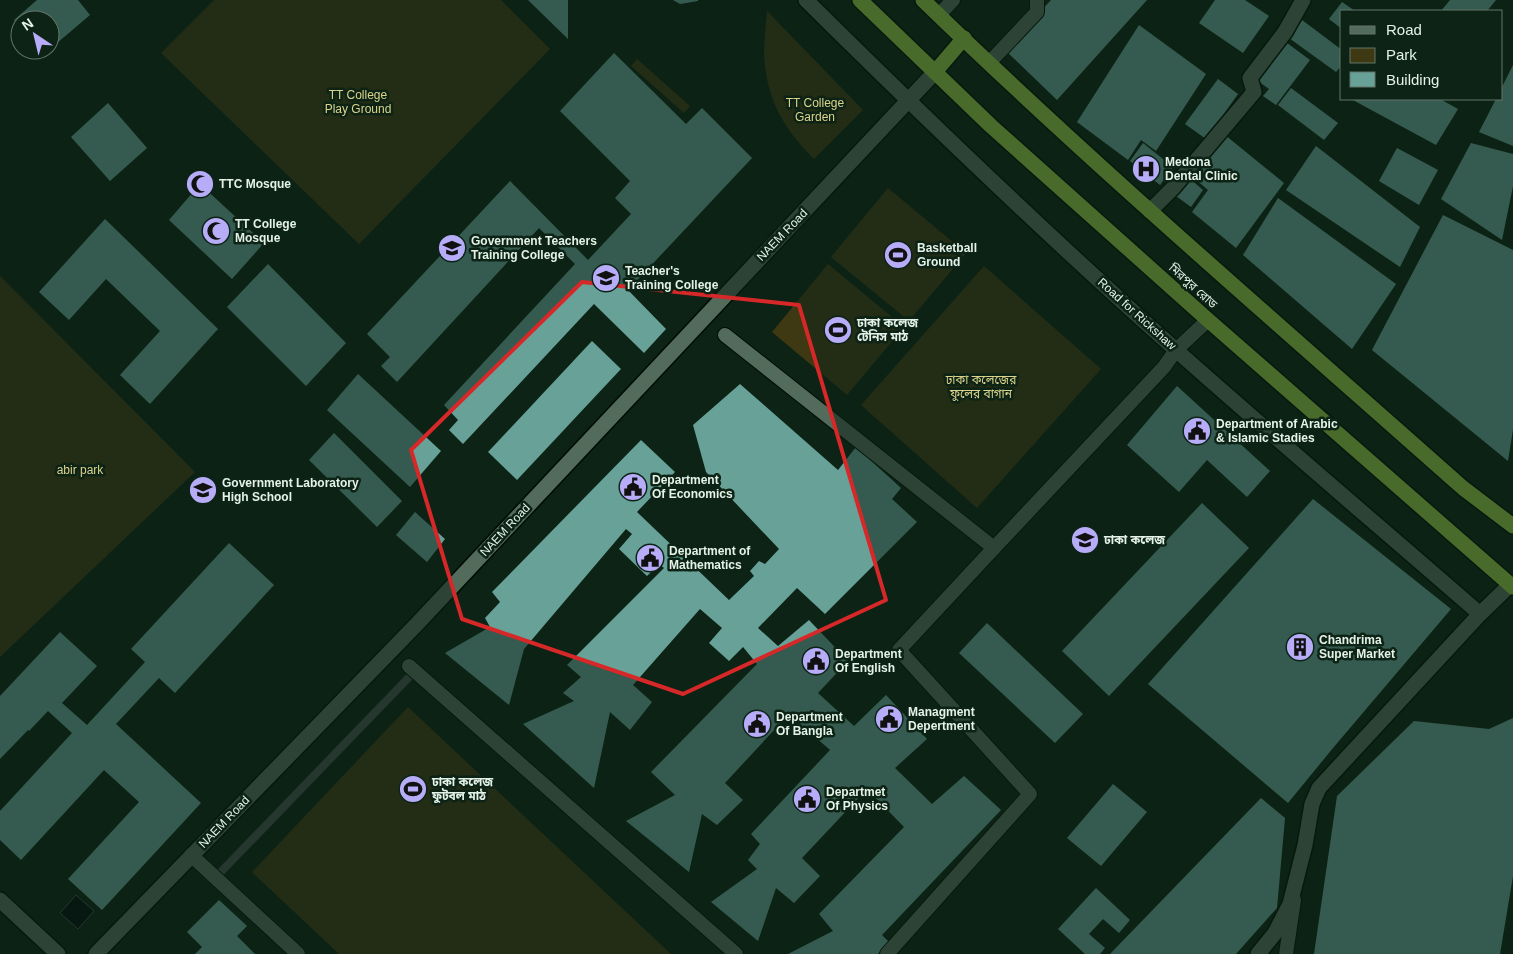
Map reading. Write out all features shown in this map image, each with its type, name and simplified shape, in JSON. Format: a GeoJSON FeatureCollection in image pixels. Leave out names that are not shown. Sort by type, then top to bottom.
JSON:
{"type":"FeatureCollection","features":[{"type":"Feature","properties":{"kind":"highway","name":"মিরপুর রোড"},"geometry":{"type":"LineString","coordinates":[[860,0],[991,126],[1208,320],[1511,586]]}},
{"type":"Feature","properties":{"kind":"highway"},"geometry":{"type":"LineString","coordinates":[[923,0],[1150,211],[1463,488],[1513,526]]}},
{"type":"Feature","properties":{"kind":"highway"},"geometry":{"type":"LineString","coordinates":[[935,72],[964,38]]}},
{"type":"Feature","properties":{"kind":"street","name":"Road for Rickshaw"},"geometry":{"type":"LineString","coordinates":[[806,0],[1018,206],[1176,350],[1480,614]]}},
{"type":"Feature","properties":{"kind":"street"},"geometry":{"type":"LineString","coordinates":[[1150,211],[1173,188],[1254,92],[1250,78],[1285,32],[1303,0]]}},
{"type":"Feature","properties":{"kind":"street","name":"NAEM Road"},"geometry":{"type":"LineString","coordinates":[[96,954],[431,609],[935,72]]}},
{"type":"Feature","properties":{"kind":"street"},"geometry":{"type":"LineString","coordinates":[[1258,954],[1275,933],[1290,904],[1312,804],[1318,788],[1480,614],[1511,586]]}},
{"type":"Feature","properties":{"kind":"street"},"geometry":{"type":"LineString","coordinates":[[0,900],[58,954]]}},
{"type":"Feature","properties":{"kind":"lane"},"geometry":{"type":"LineString","coordinates":[[938,15],[953,0]]}},
{"type":"Feature","properties":{"kind":"lane"},"geometry":{"type":"LineString","coordinates":[[989,63],[1037,12],[1037,0]]}},
{"type":"Feature","properties":{"kind":"lane"},"geometry":{"type":"LineString","coordinates":[[887,954],[1030,794],[899,650],[1164,367],[1176,350],[1208,320]]}},
{"type":"Feature","properties":{"kind":"lane"},"geometry":{"type":"LineString","coordinates":[[725,334],[994,548]]}},
{"type":"Feature","properties":{"kind":"lane"},"geometry":{"type":"LineString","coordinates":[[409,666],[736,954]]}},
{"type":"Feature","properties":{"kind":"lane"},"geometry":{"type":"LineString","coordinates":[[191,855],[298,954]]}},
{"type":"Feature","properties":{"kind":"lane"},"geometry":{"type":"LineString","coordinates":[[1286,954],[1296,881]]}},
{"type":"Feature","properties":{"kind":"highlighted area"},"geometry":{"type":"Polygon","coordinates":[[[582,282],[799,305],[886,600],[683,694],[462,619],[411,450],[582,282]]]}},
{"type":"Feature","properties":{"kind":"green space","name":"TT College Play Ground"},"geometry":{"type":"Polygon","coordinates":[[[214,0],[501,0],[550,49],[359,244],[161,53],[214,0]]]}},
{"type":"Feature","properties":{"kind":"green space","name":"TT College Garden"},"geometry":{"type":"Polygon","coordinates":[[[767,11],[863,110],[814,159],[785,124],[768,85],[764,54],[767,11]]]}},
{"type":"Feature","properties":{"kind":"green space"},"geometry":{"type":"Polygon","coordinates":[[[637,59],[690,106],[684,113],[631,66],[637,59]]]}},
{"type":"Feature","properties":{"kind":"green space","name":"Basketball Ground"},"geometry":{"type":"Polygon","coordinates":[[[888,188],[966,253],[909,321],[831,257],[888,188]]]}},
{"type":"Feature","properties":{"kind":"green space","name":"ঢাকা কলেজ টেনিস মাঠ"},"geometry":{"type":"Polygon","coordinates":[[[828,264],[904,327],[847,395],[772,332],[828,264]]]}},
{"type":"Feature","properties":{"kind":"green space","name":"ঢাকা কলেজের ফুলের বাগান"},"geometry":{"type":"Polygon","coordinates":[[[984,266],[1101,369],[977,508],[861,405],[984,266]]]}},
{"type":"Feature","properties":{"kind":"green space","name":"abir park"},"geometry":{"type":"Polygon","coordinates":[[[0,276],[195,472],[0,657],[0,276]]]}},
{"type":"Feature","properties":{"kind":"green space","name":"ঢাকা কলেজ ফুটবল মাঠ"},"geometry":{"type":"Polygon","coordinates":[[[408,707],[671,954],[339,954],[252,872],[408,707]]]}},
{"type":"Feature","properties":{"kind":"shaded area"},"geometry":{"type":"Polygon","coordinates":[[[76,895],[94,911],[78,929],[60,913],[76,895]]]}},
{"type":"Feature","properties":{"kind":"building"},"geometry":{"type":"Polygon","coordinates":[[[37,0],[78,0],[90,15],[60,40],[60,10],[26,10],[37,0]]]}},
{"type":"Feature","properties":{"kind":"building"},"geometry":{"type":"Polygon","coordinates":[[[528,0],[568,0],[568,39],[528,0]]]}},
{"type":"Feature","properties":{"kind":"building"},"geometry":{"type":"Polygon","coordinates":[[[673,0],[698,0],[698,1],[680,4],[673,0]]]}},
{"type":"Feature","properties":{"kind":"building"},"geometry":{"type":"Polygon","coordinates":[[[1051,0],[1147,0],[1057,100],[1005,50],[1051,0]]]}},
{"type":"Feature","properties":{"kind":"building"},"geometry":{"type":"Polygon","coordinates":[[[1215,0],[1245,0],[1269,16],[1243,53],[1199,23],[1215,0]]]}},
{"type":"Feature","properties":{"kind":"building"},"geometry":{"type":"Polygon","coordinates":[[[1450,0],[1496,0],[1488,10],[1442,10],[1450,0]]]}},
{"type":"Feature","properties":{"kind":"building"},"geometry":{"type":"Polygon","coordinates":[[[1342,2],[1354,10],[1340,10],[1340,27],[1329,19],[1342,2]]]}},
{"type":"Feature","properties":{"kind":"building"},"geometry":{"type":"Polygon","coordinates":[[[1302,20],[1340,48],[1340,67],[1336,72],[1289,38],[1302,20]]]}},
{"type":"Feature","properties":{"kind":"building"},"geometry":{"type":"Polygon","coordinates":[[[1139,25],[1206,74],[1156,151],[1141,140],[1128,160],[1077,122],[1139,25]]]}},
{"type":"Feature","properties":{"kind":"building"},"geometry":{"type":"Polygon","coordinates":[[[1283,40],[1310,60],[1276,105],[1263,96],[1269,89],[1254,78],[1283,40]]]}},
{"type":"Feature","properties":{"kind":"building"},"geometry":{"type":"Polygon","coordinates":[[[614,53],[686,124],[702,108],[752,158],[628,290],[666,329],[644,353],[594,304],[463,444],[449,430],[458,420],[444,405],[575,264],[539,228],[397,382],[381,366],[390,357],[367,334],[510,181],[588,260],[631,214],[615,198],[630,181],[560,111],[614,53]]]}},
{"type":"Feature","properties":{"kind":"building"},"geometry":{"type":"Polygon","coordinates":[[[1513,65],[1513,146],[1479,132],[1495,100],[1503,100],[1503,85],[1513,65]]]}},
{"type":"Feature","properties":{"kind":"building"},"geometry":{"type":"Polygon","coordinates":[[[1218,79],[1238,94],[1206,139],[1185,124],[1218,79]]]}},
{"type":"Feature","properties":{"kind":"building"},"geometry":{"type":"Polygon","coordinates":[[[1291,88],[1338,123],[1324,140],[1278,105],[1291,88]]]}},
{"type":"Feature","properties":{"kind":"building"},"geometry":{"type":"Polygon","coordinates":[[[1353,100],[1442,100],[1458,109],[1436,145],[1353,100]]]}},
{"type":"Feature","properties":{"kind":"building"},"geometry":{"type":"Polygon","coordinates":[[[108,103],[147,148],[110,181],[71,137],[108,103]]]}},
{"type":"Feature","properties":{"kind":"building"},"geometry":{"type":"Polygon","coordinates":[[[1225,135],[1284,183],[1236,248],[1192,212],[1208,190],[1194,178],[1225,135]]]}},
{"type":"Feature","properties":{"kind":"building"},"geometry":{"type":"Polygon","coordinates":[[[1143,143],[1173,167],[1160,185],[1130,161],[1143,143]]]}},
{"type":"Feature","properties":{"kind":"building"},"geometry":{"type":"Polygon","coordinates":[[[1471,143],[1513,154],[1513,186],[1502,240],[1441,199],[1471,143]]]}},
{"type":"Feature","properties":{"kind":"building"},"geometry":{"type":"Polygon","coordinates":[[[1316,146],[1420,227],[1400,267],[1286,190],[1316,146]]]}},
{"type":"Feature","properties":{"kind":"building"},"geometry":{"type":"Polygon","coordinates":[[[1397,148],[1438,170],[1419,205],[1379,181],[1397,148]]]}},
{"type":"Feature","properties":{"kind":"building"},"geometry":{"type":"Polygon","coordinates":[[[1189,178],[1203,190],[1191,207],[1176,196],[1189,178]]]}},
{"type":"Feature","properties":{"kind":"building","name":"TT College Mosque"},"geometry":{"type":"Polygon","coordinates":[[[200,184],[264,243],[232,279],[169,220],[200,184]]]}},
{"type":"Feature","properties":{"kind":"building"},"geometry":{"type":"Polygon","coordinates":[[[1278,198],[1396,284],[1352,349],[1243,255],[1278,198]]]}},
{"type":"Feature","properties":{"kind":"building"},"geometry":{"type":"Polygon","coordinates":[[[1443,215],[1513,250],[1513,429],[1508,461],[1372,350],[1443,215]]]}},
{"type":"Feature","properties":{"kind":"building"},"geometry":{"type":"Polygon","coordinates":[[[105,219],[218,329],[150,404],[120,375],[160,331],[106,279],[69,320],[39,292],[105,219]]]}},
{"type":"Feature","properties":{"kind":"building"},"geometry":{"type":"Polygon","coordinates":[[[268,264],[346,343],[306,386],[227,307],[268,264]]]}},
{"type":"Feature","properties":{"kind":"building"},"geometry":{"type":"Polygon","coordinates":[[[592,341],[621,369],[517,480],[488,452],[592,341]]]}},
{"type":"Feature","properties":{"kind":"building"},"geometry":{"type":"Polygon","coordinates":[[[358,374],[441,451],[410,487],[327,410],[358,374]]]}},
{"type":"Feature","properties":{"kind":"building"},"geometry":{"type":"Polygon","coordinates":[[[740,384],[838,470],[856,447],[901,488],[892,499],[917,522],[825,614],[797,588],[758,628],[778,646],[809,620],[848,661],[818,693],[854,726],[886,695],[927,739],[895,768],[932,804],[964,776],[1001,810],[882,935],[889,942],[878,954],[788,954],[833,931],[819,914],[904,827],[867,789],[802,858],[820,876],[794,903],[776,888],[758,941],[711,902],[757,869],[748,860],[760,844],[751,834],[830,750],[789,714],[725,783],[743,800],[717,825],[702,814],[689,872],[626,821],[675,795],[651,772],[757,664],[743,647],[729,661],[709,643],[722,628],[700,609],[633,685],[652,702],[630,730],[610,712],[594,788],[523,724],[574,701],[563,693],[581,677],[567,665],[664,568],[659,564],[647,576],[619,549],[632,534],[626,529],[524,649],[509,705],[445,653],[490,627],[485,618],[500,602],[492,592],[641,440],[675,472],[637,512],[729,600],[754,576],[750,571],[759,561],[765,564],[779,549],[706,472],[693,425],[740,384]]]}},
{"type":"Feature","properties":{"kind":"building"},"geometry":{"type":"Polygon","coordinates":[[[1177,386],[1270,471],[1247,497],[1207,460],[1179,492],[1127,445],[1177,386]]]}},
{"type":"Feature","properties":{"kind":"building"},"geometry":{"type":"Polygon","coordinates":[[[334,433],[402,501],[377,527],[309,460],[334,433]]]}},
{"type":"Feature","properties":{"kind":"building","name":"Chandrima Super Market"},"geometry":{"type":"Polygon","coordinates":[[[1313,499],[1451,609],[1288,803],[1148,684],[1313,499]]]}},
{"type":"Feature","properties":{"kind":"building"},"geometry":{"type":"Polygon","coordinates":[[[1202,503],[1249,548],[1109,696],[1062,651],[1202,503]]]}},
{"type":"Feature","properties":{"kind":"building"},"geometry":{"type":"Polygon","coordinates":[[[415,512],[445,539],[427,562],[396,535],[415,512]]]}},
{"type":"Feature","properties":{"kind":"building"},"geometry":{"type":"Polygon","coordinates":[[[229,543],[274,585],[175,693],[159,678],[116,724],[201,803],[102,910],[68,879],[139,802],[104,770],[21,860],[0,840],[0,811],[72,733],[48,711],[0,759],[0,696],[60,632],[97,666],[62,703],[87,725],[145,662],[131,649],[229,543]]]}},
{"type":"Feature","properties":{"kind":"building"},"geometry":{"type":"Polygon","coordinates":[[[987,623],[1083,714],[1055,743],[959,653],[987,623]]]}},
{"type":"Feature","properties":{"kind":"building"},"geometry":{"type":"Polygon","coordinates":[[[1513,718],[1513,876],[1500,954],[1314,954],[1337,796],[1414,721],[1489,729],[1513,718]]]}},
{"type":"Feature","properties":{"kind":"building"},"geometry":{"type":"Polygon","coordinates":[[[1113,784],[1147,812],[1101,866],[1067,838],[1113,784]]]}},
{"type":"Feature","properties":{"kind":"building"},"geometry":{"type":"Polygon","coordinates":[[[1261,798],[1285,818],[1277,908],[1236,954],[1110,954],[1261,798]]]}},
{"type":"Feature","properties":{"kind":"building"},"geometry":{"type":"Polygon","coordinates":[[[1096,888],[1130,920],[1119,933],[1103,919],[1089,934],[1105,948],[1100,954],[1085,954],[1058,929],[1096,888]]]}},
{"type":"Feature","properties":{"kind":"building"},"geometry":{"type":"Polygon","coordinates":[[[219,900],[247,926],[237,936],[255,954],[195,954],[202,947],[187,932],[219,900]]]}},
{"type":"Feature","properties":{"kind":"waterway"},"geometry":{"type":"LineString","coordinates":[[215,878],[415,671]]}},
{"type":"Feature","properties":{"kind":"place","name":"Medona Dental Clinic"},"geometry":{"type":"Point","coordinates":[1146,169]}},
{"type":"Feature","properties":{"kind":"place","name":"TTC Mosque"},"geometry":{"type":"Point","coordinates":[200,184]}},
{"type":"Feature","properties":{"kind":"place","name":"TT College Mosque"},"geometry":{"type":"Point","coordinates":[216,231]}},
{"type":"Feature","properties":{"kind":"place","name":"Government Teachers Training College"},"geometry":{"type":"Point","coordinates":[452,248]}},
{"type":"Feature","properties":{"kind":"place","name":"Basketball Ground"},"geometry":{"type":"Point","coordinates":[898,255]}},
{"type":"Feature","properties":{"kind":"place","name":"Teacher's Training College"},"geometry":{"type":"Point","coordinates":[606,278]}},
{"type":"Feature","properties":{"kind":"place","name":"ঢাকা কলেজ টেনিস মাঠ"},"geometry":{"type":"Point","coordinates":[838,330]}},
{"type":"Feature","properties":{"kind":"place","name":"Department of Arabic & Islamic Stadies"},"geometry":{"type":"Point","coordinates":[1197,431]}},
{"type":"Feature","properties":{"kind":"place","name":"Department Of Economics"},"geometry":{"type":"Point","coordinates":[633,487]}},
{"type":"Feature","properties":{"kind":"place","name":"Government Laboratory High School"},"geometry":{"type":"Point","coordinates":[203,490]}},
{"type":"Feature","properties":{"kind":"place","name":"ঢাকা কলেজ"},"geometry":{"type":"Point","coordinates":[1085,540]}},
{"type":"Feature","properties":{"kind":"place","name":"Department of Mathematics"},"geometry":{"type":"Point","coordinates":[650,558]}},
{"type":"Feature","properties":{"kind":"place","name":"Chandrima Super Market"},"geometry":{"type":"Point","coordinates":[1300,647]}},
{"type":"Feature","properties":{"kind":"place","name":"Department Of English"},"geometry":{"type":"Point","coordinates":[816,661]}},
{"type":"Feature","properties":{"kind":"place","name":"Managment Depertment"},"geometry":{"type":"Point","coordinates":[889,719]}},
{"type":"Feature","properties":{"kind":"place","name":"Department Of Bangla"},"geometry":{"type":"Point","coordinates":[757,724]}},
{"type":"Feature","properties":{"kind":"place","name":"ঢাকা কলেজ ফুটবল মাঠ"},"geometry":{"type":"Point","coordinates":[413,789]}},
{"type":"Feature","properties":{"kind":"place","name":"Departmet Of Physics"},"geometry":{"type":"Point","coordinates":[807,799]}}]}
